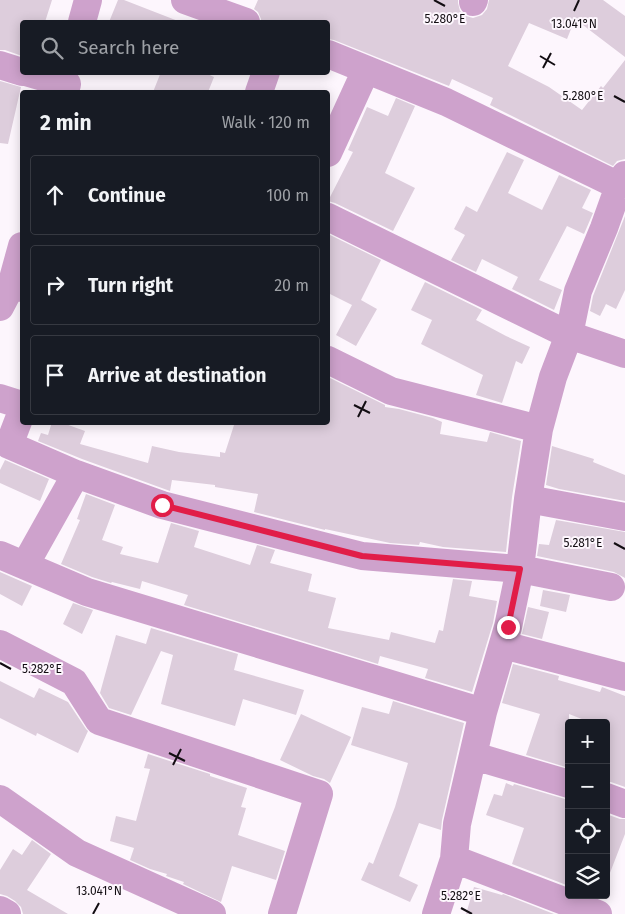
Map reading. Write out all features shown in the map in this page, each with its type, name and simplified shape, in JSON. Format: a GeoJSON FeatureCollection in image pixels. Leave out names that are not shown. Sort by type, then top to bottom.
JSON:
{"type":"FeatureCollection","features":[{"type":"Feature","properties":{"kind":"street"},"geometry":{"type":"LineString","coordinates":[[83,20],[88,0]]}},
{"type":"Feature","properties":{"kind":"street"},"geometry":{"type":"LineString","coordinates":[[185,0],[240,20]]}},
{"type":"Feature","properties":{"kind":"street"},"geometry":{"type":"LineString","coordinates":[[330,55],[446,102],[622,180],[615,233],[578,291],[569,336],[553,377],[539,429],[520,569],[508,627],[483,712],[457,824],[454,859],[436,914]]}},
{"type":"Feature","properties":{"kind":"street"},"geometry":{"type":"LineString","coordinates":[[0,65],[20,71]]}},
{"type":"Feature","properties":{"kind":"street"},"geometry":{"type":"LineString","coordinates":[[330,149],[366,70]]}},
{"type":"Feature","properties":{"kind":"street"},"geometry":{"type":"LineString","coordinates":[[36,75],[67,83]]}},
{"type":"Feature","properties":{"kind":"street"},"geometry":{"type":"LineString","coordinates":[[260,90],[265,75]]}},
{"type":"Feature","properties":{"kind":"street"},"geometry":{"type":"LineString","coordinates":[[330,218],[569,336],[625,354]]}},
{"type":"Feature","properties":{"kind":"street"},"geometry":{"type":"LineString","coordinates":[[11,294],[20,255]]}},
{"type":"Feature","properties":{"kind":"street"},"geometry":{"type":"LineString","coordinates":[[330,361],[391,391],[539,429]]}},
{"type":"Feature","properties":{"kind":"street"},"geometry":{"type":"LineString","coordinates":[[0,398],[20,404]]}},
{"type":"Feature","properties":{"kind":"street"},"geometry":{"type":"LineString","coordinates":[[20,416],[4,453],[76,474],[162,505],[362,556],[520,569],[611,587]]}},
{"type":"Feature","properties":{"kind":"street"},"geometry":{"type":"LineString","coordinates":[[25,565],[76,474]]}},
{"type":"Feature","properties":{"kind":"street"},"geometry":{"type":"LineString","coordinates":[[528,499],[625,517]]}},
{"type":"Feature","properties":{"kind":"street"},"geometry":{"type":"LineString","coordinates":[[0,555],[87,592],[483,712]]}},
{"type":"Feature","properties":{"kind":"street"},"geometry":{"type":"LineString","coordinates":[[0,644],[74,682],[99,721],[319,794],[282,914]]}},
{"type":"Feature","properties":{"kind":"street"},"geometry":{"type":"LineString","coordinates":[[503,645],[625,677]]}},
{"type":"Feature","properties":{"kind":"street"},"geometry":{"type":"LineString","coordinates":[[474,756],[565,783]]}},
{"type":"Feature","properties":{"kind":"street"},"geometry":{"type":"LineString","coordinates":[[610,798],[625,804]]}},
{"type":"Feature","properties":{"kind":"street"},"geometry":{"type":"LineString","coordinates":[[0,799],[77,853],[212,914]]}},
{"type":"Feature","properties":{"kind":"street"},"geometry":{"type":"LineString","coordinates":[[454,859],[589,912]]}},
{"type":"Feature","properties":{"kind":"street"},"geometry":{"type":"LineString","coordinates":[[0,910],[7,914]]}},
{"type":"Feature","properties":{"kind":"building"},"geometry":{"type":"Polygon","coordinates":[[[0,0],[52,0],[46,20],[20,20],[20,55],[0,50],[0,0]]]}},
{"type":"Feature","properties":{"kind":"building"},"geometry":{"type":"Polygon","coordinates":[[[118,0],[124,0],[175,20],[110,20],[118,0]]]}},
{"type":"Feature","properties":{"kind":"building"},"geometry":{"type":"Polygon","coordinates":[[[258,0],[458,0],[460,11],[466,16],[473,18],[482,15],[487,9],[489,0],[603,0],[625,16],[625,57],[575,19],[567,39],[529,23],[508,66],[549,87],[582,110],[601,86],[603,88],[625,60],[625,159],[617,161],[613,166],[490,105],[493,98],[452,79],[449,86],[330,39],[330,20],[261,20],[258,12],[254,9],[258,0]]]}},
{"type":"Feature","properties":{"kind":"building"},"geometry":{"type":"Polygon","coordinates":[[[160,75],[210,75],[214,77],[209,90],[154,90],[160,75]]]}},
{"type":"Feature","properties":{"kind":"building"},"geometry":{"type":"Polygon","coordinates":[[[0,81],[21,87],[8,144],[0,143],[0,81]]]}},
{"type":"Feature","properties":{"kind":"building"},"geometry":{"type":"Polygon","coordinates":[[[396,98],[415,106],[385,173],[415,188],[393,231],[330,202],[330,197],[353,152],[348,150],[367,107],[388,116],[396,98]]]}},
{"type":"Feature","properties":{"kind":"building"},"geometry":{"type":"Polygon","coordinates":[[[507,152],[524,160],[508,193],[542,210],[559,175],[591,190],[582,208],[593,213],[584,234],[567,226],[539,280],[562,290],[554,310],[512,289],[518,277],[482,259],[476,272],[451,260],[465,235],[454,229],[466,206],[477,212],[507,152]]]}},
{"type":"Feature","properties":{"kind":"building"},"geometry":{"type":"Polygon","coordinates":[[[625,216],[625,290],[616,309],[606,304],[600,316],[590,311],[593,296],[625,216]]]}},
{"type":"Feature","properties":{"kind":"building"},"geometry":{"type":"Polygon","coordinates":[[[330,235],[381,260],[361,300],[377,309],[356,346],[336,335],[352,305],[330,294],[330,235]]]}},
{"type":"Feature","properties":{"kind":"building"},"geometry":{"type":"Polygon","coordinates":[[[425,282],[482,310],[476,320],[530,347],[522,364],[516,361],[502,403],[476,395],[483,375],[421,344],[432,320],[411,310],[425,282]]]}},
{"type":"Feature","properties":{"kind":"building"},"geometry":{"type":"Polygon","coordinates":[[[330,378],[385,405],[385,407],[399,409],[442,422],[440,434],[487,442],[490,432],[521,441],[506,552],[443,547],[420,542],[419,545],[390,543],[325,530],[254,512],[258,494],[215,487],[215,485],[172,480],[170,491],[38,441],[41,433],[48,435],[51,425],[68,425],[85,431],[80,444],[148,463],[152,446],[179,452],[220,457],[220,452],[225,453],[234,425],[330,425],[330,378]]]}},
{"type":"Feature","properties":{"kind":"building"},"geometry":{"type":"Polygon","coordinates":[[[552,446],[594,459],[593,462],[625,475],[625,501],[546,485],[552,446]]]}},
{"type":"Feature","properties":{"kind":"building"},"geometry":{"type":"Polygon","coordinates":[[[5,460],[49,479],[40,501],[0,483],[0,470],[5,460]]]}},
{"type":"Feature","properties":{"kind":"building"},"geometry":{"type":"Polygon","coordinates":[[[86,494],[115,505],[102,540],[123,547],[120,554],[158,563],[171,523],[199,531],[194,547],[250,565],[257,545],[275,550],[270,563],[312,574],[308,591],[336,598],[328,628],[389,640],[391,632],[435,643],[439,630],[443,631],[453,579],[472,581],[469,596],[497,601],[493,623],[472,692],[425,678],[428,669],[380,656],[378,664],[184,605],[188,595],[142,581],[140,589],[111,583],[61,564],[80,520],[77,519],[86,494]]]}},
{"type":"Feature","properties":{"kind":"building"},"geometry":{"type":"Polygon","coordinates":[[[556,520],[625,532],[625,578],[614,572],[537,556],[539,544],[549,545],[556,520]]]}},
{"type":"Feature","properties":{"kind":"building"},"geometry":{"type":"Polygon","coordinates":[[[0,572],[32,586],[22,606],[0,594],[0,572]]]}},
{"type":"Feature","properties":{"kind":"building"},"geometry":{"type":"Polygon","coordinates":[[[543,590],[570,595],[566,612],[540,606],[543,590]]]}},
{"type":"Feature","properties":{"kind":"building"},"geometry":{"type":"Polygon","coordinates":[[[73,603],[93,610],[82,634],[63,624],[73,603]]]}},
{"type":"Feature","properties":{"kind":"building"},"geometry":{"type":"Polygon","coordinates":[[[528,607],[549,612],[542,639],[522,634],[528,607]]]}},
{"type":"Feature","properties":{"kind":"building"},"geometry":{"type":"Polygon","coordinates":[[[151,628],[238,654],[234,670],[304,690],[296,715],[243,699],[235,726],[161,704],[173,655],[161,651],[131,715],[109,708],[100,693],[116,635],[146,644],[151,628]]]}},
{"type":"Feature","properties":{"kind":"building"},"geometry":{"type":"Polygon","coordinates":[[[513,664],[559,676],[558,680],[600,692],[602,687],[625,696],[625,787],[610,782],[610,719],[582,719],[569,714],[569,719],[565,719],[565,767],[526,755],[540,714],[502,703],[513,664]]]}},
{"type":"Feature","properties":{"kind":"building"},"geometry":{"type":"Polygon","coordinates":[[[0,681],[34,698],[39,688],[68,702],[88,731],[78,753],[37,733],[36,736],[0,718],[0,681]]]}},
{"type":"Feature","properties":{"kind":"building"},"geometry":{"type":"Polygon","coordinates":[[[393,701],[464,723],[441,830],[419,823],[399,876],[418,885],[410,902],[361,880],[369,862],[373,864],[395,807],[408,763],[351,745],[362,707],[389,714],[393,701]]]}},
{"type":"Feature","properties":{"kind":"building"},"geometry":{"type":"Polygon","coordinates":[[[301,714],[351,737],[330,783],[280,760],[301,714]]]}},
{"type":"Feature","properties":{"kind":"building"},"geometry":{"type":"Polygon","coordinates":[[[148,754],[247,788],[241,807],[246,808],[238,835],[285,851],[276,880],[232,866],[221,902],[183,884],[184,882],[166,876],[167,874],[130,860],[134,848],[110,841],[116,816],[136,821],[150,769],[144,768],[148,754]]]}},
{"type":"Feature","properties":{"kind":"building"},"geometry":{"type":"Polygon","coordinates":[[[506,783],[565,799],[565,884],[512,864],[524,828],[486,815],[494,794],[502,796],[506,783]]]}},
{"type":"Feature","properties":{"kind":"building"},"geometry":{"type":"Polygon","coordinates":[[[610,815],[625,819],[625,834],[610,873],[610,815]]]}},
{"type":"Feature","properties":{"kind":"building"},"geometry":{"type":"Polygon","coordinates":[[[32,840],[51,854],[27,890],[68,914],[23,914],[21,907],[15,901],[0,894],[0,870],[13,849],[22,855],[32,840]]]}},
{"type":"Feature","properties":{"kind":"building"},"geometry":{"type":"Polygon","coordinates":[[[474,887],[503,894],[554,914],[466,914],[474,887]]]}},
{"type":"Feature","properties":{"kind":"route"},"geometry":{"type":"LineString","coordinates":[[162,505],[362,556],[520,569],[508,627]]}}]}
